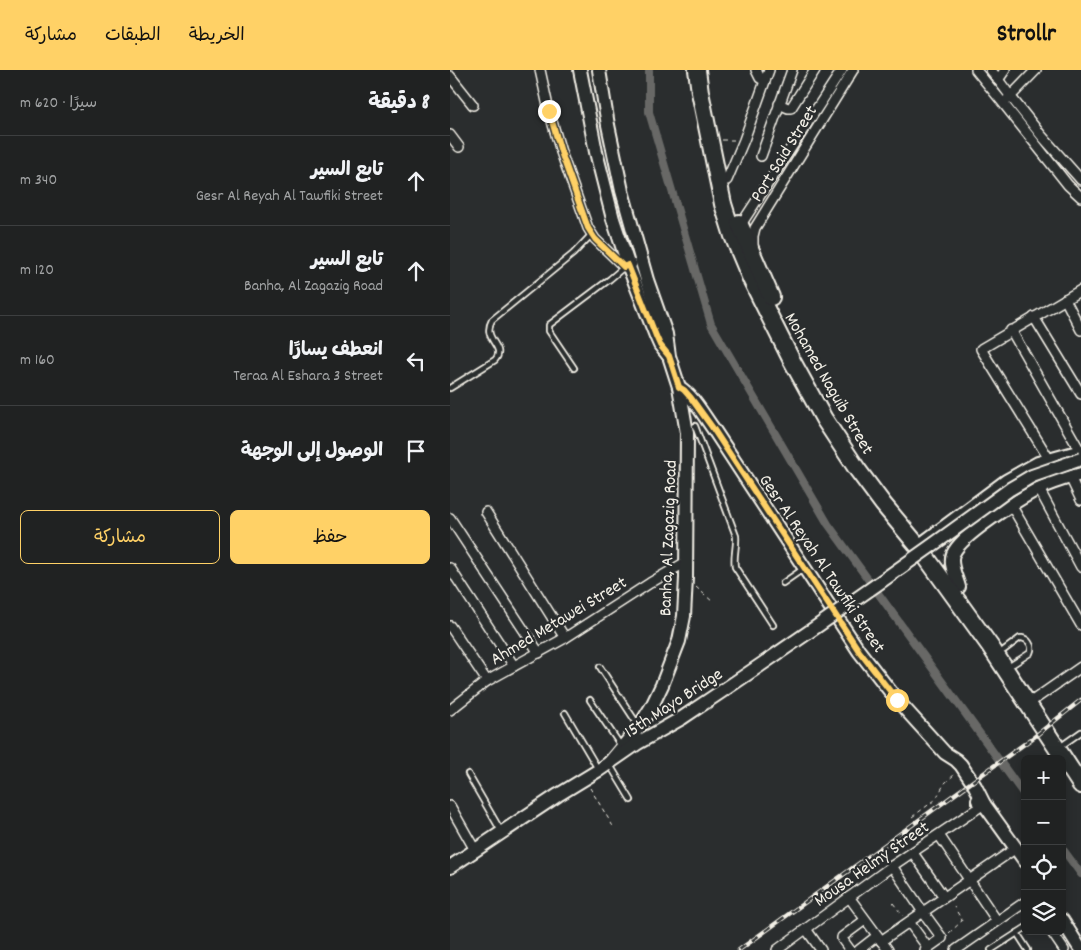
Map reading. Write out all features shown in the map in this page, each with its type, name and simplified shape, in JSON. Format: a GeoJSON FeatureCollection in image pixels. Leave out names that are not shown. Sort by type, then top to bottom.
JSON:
{"type":"FeatureCollection","features":[{"type":"Feature","properties":{"kind":"highway","name":"Mohamed Naguib Street"},"geometry":{"type":"LineString","coordinates":[[702,73],[723,204],[733,236],[770,320],[828,416],[857,469],[1000,652],[1013,664],[1035,699],[1047,726]]}},
{"type":"Feature","properties":{"kind":"highway","name":"Mohamed Naguib Street"},"geometry":{"type":"LineString","coordinates":[[707,102],[740,226],[768,292],[819,401]]}},
{"type":"Feature","properties":{"kind":"highway","name":"Mohamed Naguib Street"},"geometry":{"type":"LineString","coordinates":[[828,416],[881,489],[959,587],[1047,726]]}},
{"type":"Feature","properties":{"kind":"highway"},"geometry":{"type":"LineString","coordinates":[[1047,726],[1064,744],[1081,770]]}},
{"type":"Feature","properties":{"kind":"highway"},"geometry":{"type":"LineString","coordinates":[[1047,726],[1081,785]]}},
{"type":"Feature","properties":{"kind":"main road","name":"Banha, Al Zagazig Road"},"geometry":{"type":"LineString","coordinates":[[580,70],[596,152],[626,266],[660,345],[669,356]]}},
{"type":"Feature","properties":{"kind":"main road","name":"Banha, Al Zagazig Road"},"geometry":{"type":"LineString","coordinates":[[450,868],[501,832],[604,766],[625,750],[662,685],[679,641],[684,616],[691,429],[669,356],[666,334],[647,280],[622,191],[599,70]]}},
{"type":"Feature","properties":{"kind":"main road","name":"Gesr Al Reyah Al Tawfiki Street"},"geometry":{"type":"LineString","coordinates":[[679,387],[691,398],[712,427],[859,651],[897,700],[945,752],[956,760],[972,781],[984,804]]}},
{"type":"Feature","properties":{"kind":"main road"},"geometry":{"type":"LineString","coordinates":[[691,429],[700,424],[712,427]]}},
{"type":"Feature","properties":{"kind":"main road"},"geometry":{"type":"LineString","coordinates":[[924,542],[1006,480],[1027,468],[1049,459],[1081,451]]}},
{"type":"Feature","properties":{"kind":"main road","name":"15th Mayo Bridge"},"geometry":{"type":"LineString","coordinates":[[625,750],[634,750],[647,744],[684,720],[844,609],[1010,489],[1032,476],[1081,459]]}},
{"type":"Feature","properties":{"kind":"main road","name":"15th Mayo Bridge"},"geometry":{"type":"LineString","coordinates":[[625,750],[684,720],[750,682],[892,584],[1012,495],[1043,478],[1081,466]]}},
{"type":"Feature","properties":{"kind":"main road"},"geometry":{"type":"LineString","coordinates":[[959,587],[952,560],[955,550],[960,543],[1010,505],[1039,488],[1075,475]]}},
{"type":"Feature","properties":{"kind":"main road"},"geometry":{"type":"LineString","coordinates":[[647,714],[652,725],[662,730]]}},
{"type":"Feature","properties":{"kind":"main road","name":"Gesr Al Reyah Al Tawfiki Street"},"geometry":{"type":"LineString","coordinates":[[945,752],[956,773],[969,790],[984,804],[1021,855]]}},
{"type":"Feature","properties":{"kind":"main road"},"geometry":{"type":"LineString","coordinates":[[1066,926],[1081,950]]}},
{"type":"Feature","properties":{"kind":"street"},"geometry":{"type":"LineString","coordinates":[[540,70],[561,152],[588,228],[626,266],[642,261]]}},
{"type":"Feature","properties":{"kind":"street"},"geometry":{"type":"LineString","coordinates":[[756,70],[760,78],[765,81]]}},
{"type":"Feature","properties":{"kind":"street"},"geometry":{"type":"LineString","coordinates":[[727,180],[744,140],[769,70]]}},
{"type":"Feature","properties":{"kind":"street"},"geometry":{"type":"LineString","coordinates":[[760,156],[792,70]]}},
{"type":"Feature","properties":{"kind":"street"},"geometry":{"type":"LineString","coordinates":[[779,104],[791,108],[815,70]]}},
{"type":"Feature","properties":{"kind":"street","name":"Port Said Street"},"geometry":{"type":"LineString","coordinates":[[740,226],[842,70]]}},
{"type":"Feature","properties":{"kind":"street","name":"Port Said Street"},"geometry":{"type":"LineString","coordinates":[[754,256],[753,236],[755,228],[853,70]]}},
{"type":"Feature","properties":{"kind":"street"},"geometry":{"type":"LineString","coordinates":[[976,70],[1041,135],[1080,178],[1068,185]]}},
{"type":"Feature","properties":{"kind":"street"},"geometry":{"type":"LineString","coordinates":[[991,70],[1033,142],[1068,185],[1081,197]]}},
{"type":"Feature","properties":{"kind":"street"},"geometry":{"type":"LineString","coordinates":[[998,80],[1005,70]]}},
{"type":"Feature","properties":{"kind":"street"},"geometry":{"type":"LineString","coordinates":[[1007,100],[1036,70]]}},
{"type":"Feature","properties":{"kind":"street"},"geometry":{"type":"LineString","coordinates":[[450,76],[473,105]]}},
{"type":"Feature","properties":{"kind":"street"},"geometry":{"type":"LineString","coordinates":[[450,135],[459,147]]}},
{"type":"Feature","properties":{"kind":"street"},"geometry":{"type":"LineString","coordinates":[[1033,142],[1041,135]]}},
{"type":"Feature","properties":{"kind":"street"},"geometry":{"type":"LineString","coordinates":[[1049,459],[981,350],[1011,330],[1081,290]]}},
{"type":"Feature","properties":{"kind":"street"},"geometry":{"type":"LineString","coordinates":[[1065,299],[1081,330]]}},
{"type":"Feature","properties":{"kind":"street"},"geometry":{"type":"LineString","coordinates":[[1034,317],[1081,394]]}},
{"type":"Feature","properties":{"kind":"street"},"geometry":{"type":"LineString","coordinates":[[1011,330],[1081,451]]}},
{"type":"Feature","properties":{"kind":"street"},"geometry":{"type":"LineString","coordinates":[[1075,475],[1081,500]]}},
{"type":"Feature","properties":{"kind":"street"},"geometry":{"type":"LineString","coordinates":[[1039,488],[1081,567]]}},
{"type":"Feature","properties":{"kind":"street"},"geometry":{"type":"LineString","coordinates":[[1010,505],[1081,625]]}},
{"type":"Feature","properties":{"kind":"street"},"geometry":{"type":"LineString","coordinates":[[486,512],[565,638]]}},
{"type":"Feature","properties":{"kind":"street"},"geometry":{"type":"LineString","coordinates":[[450,518],[539,653]]}},
{"type":"Feature","properties":{"kind":"street","name":"Ahmed Metawei Street"},"geometry":{"type":"LineString","coordinates":[[450,710],[487,681],[565,638],[686,562]]}},
{"type":"Feature","properties":{"kind":"street"},"geometry":{"type":"LineString","coordinates":[[450,568],[514,666]]}},
{"type":"Feature","properties":{"kind":"street"},"geometry":{"type":"LineString","coordinates":[[450,626],[487,681]]}},
{"type":"Feature","properties":{"kind":"street"},"geometry":{"type":"LineString","coordinates":[[1035,699],[1081,667]]}},
{"type":"Feature","properties":{"kind":"street","name":"Mousa Helmy Street"},"geometry":{"type":"LineString","coordinates":[[777,950],[789,946],[806,929],[892,866],[984,804]]}},
{"type":"Feature","properties":{"kind":"street"},"geometry":{"type":"LineString","coordinates":[[450,806],[475,850]]}},
{"type":"Feature","properties":{"kind":"street"},"geometry":{"type":"LineString","coordinates":[[939,835],[997,921]]}},
{"type":"Feature","properties":{"kind":"street"},"geometry":{"type":"LineString","coordinates":[[859,950],[909,922],[1016,848]]}},
{"type":"Feature","properties":{"kind":"street"},"geometry":{"type":"LineString","coordinates":[[913,852],[944,898]]}},
{"type":"Feature","properties":{"kind":"street"},"geometry":{"type":"LineString","coordinates":[[892,866],[942,938],[926,949],[909,922]]}},
{"type":"Feature","properties":{"kind":"street"},"geometry":{"type":"LineString","coordinates":[[849,898],[888,950]]}},
{"type":"Feature","properties":{"kind":"street"},"geometry":{"type":"LineString","coordinates":[[956,950],[1021,905]]}},
{"type":"Feature","properties":{"kind":"street"},"geometry":{"type":"LineString","coordinates":[[850,950],[842,937],[865,920]]}},
{"type":"Feature","properties":{"kind":"street"},"geometry":{"type":"LineString","coordinates":[[806,929],[821,950]]}},
{"type":"Feature","properties":{"kind":"street"},"geometry":{"type":"LineString","coordinates":[[1055,935],[1064,950]]}},
{"type":"Feature","properties":{"kind":"lane"},"geometry":{"type":"LineString","coordinates":[[450,388],[495,360],[498,349],[488,330],[492,320],[573,254],[592,234]]}},
{"type":"Feature","properties":{"kind":"lane"},"geometry":{"type":"LineString","coordinates":[[574,368],[549,331],[549,324],[626,266]]}},
{"type":"Feature","properties":{"kind":"lane"},"geometry":{"type":"LineString","coordinates":[[691,429],[736,536],[735,566],[773,625]]}},
{"type":"Feature","properties":{"kind":"lane"},"geometry":{"type":"LineString","coordinates":[[783,583],[804,568]]}},
{"type":"Feature","properties":{"kind":"lane"},"geometry":{"type":"LineString","coordinates":[[1000,652],[1020,638],[1025,639],[1030,644],[1030,653],[1013,664]]}},
{"type":"Feature","properties":{"kind":"lane"},"geometry":{"type":"LineString","coordinates":[[600,668],[639,727]]}},
{"type":"Feature","properties":{"kind":"lane"},"geometry":{"type":"LineString","coordinates":[[590,700],[625,750]]}},
{"type":"Feature","properties":{"kind":"lane"},"geometry":{"type":"LineString","coordinates":[[565,713],[631,800]]}},
{"type":"Feature","properties":{"kind":"lane"},"geometry":{"type":"LineString","coordinates":[[1064,744],[1081,732]]}},
{"type":"Feature","properties":{"kind":"lane"},"geometry":{"type":"LineString","coordinates":[[468,774],[501,832]]}},
{"type":"Feature","properties":{"kind":"lane"},"geometry":{"type":"LineString","coordinates":[[991,950],[1021,930]]}},
{"type":"Feature","properties":{"kind":"lane"},"geometry":{"type":"LineString","coordinates":[[1017,933],[1028,950]]}},
{"type":"Feature","properties":{"kind":"path"},"geometry":{"type":"LineString","coordinates":[[718,140],[744,140]]}},
{"type":"Feature","properties":{"kind":"path"},"geometry":{"type":"LineString","coordinates":[[686,578],[713,602]]}},
{"type":"Feature","properties":{"kind":"path"},"geometry":{"type":"LineString","coordinates":[[912,817],[935,800],[948,779],[956,773]]}},
{"type":"Feature","properties":{"kind":"path"},"geometry":{"type":"LineString","coordinates":[[584,779],[614,828]]}},
{"type":"Feature","properties":{"kind":"path"},"geometry":{"type":"LineString","coordinates":[[893,903],[909,922]]}},
{"type":"Feature","properties":{"kind":"path"},"geometry":{"type":"LineString","coordinates":[[942,938],[962,920],[954,907]]}},
{"type":"Feature","properties":{"kind":"waterway"},"geometry":{"type":"LineString","coordinates":[[649,70],[649,112],[711,324],[828,524],[1021,790]]}},
{"type":"Feature","properties":{"kind":"waterway"},"geometry":{"type":"LineString","coordinates":[[1066,853],[1081,874]]}},
{"type":"Feature","properties":{"kind":"railway"},"geometry":{"type":"LineString","coordinates":[[739,950],[1034,737],[1081,700]]}},
{"type":"Feature","properties":{"kind":"route"},"geometry":{"type":"LineString","coordinates":[[549,111],[561,152],[588,228],[595,239],[624,267],[628,265],[660,345],[669,356],[679,387],[691,398],[712,427],[859,651],[897,700]]}}]}
